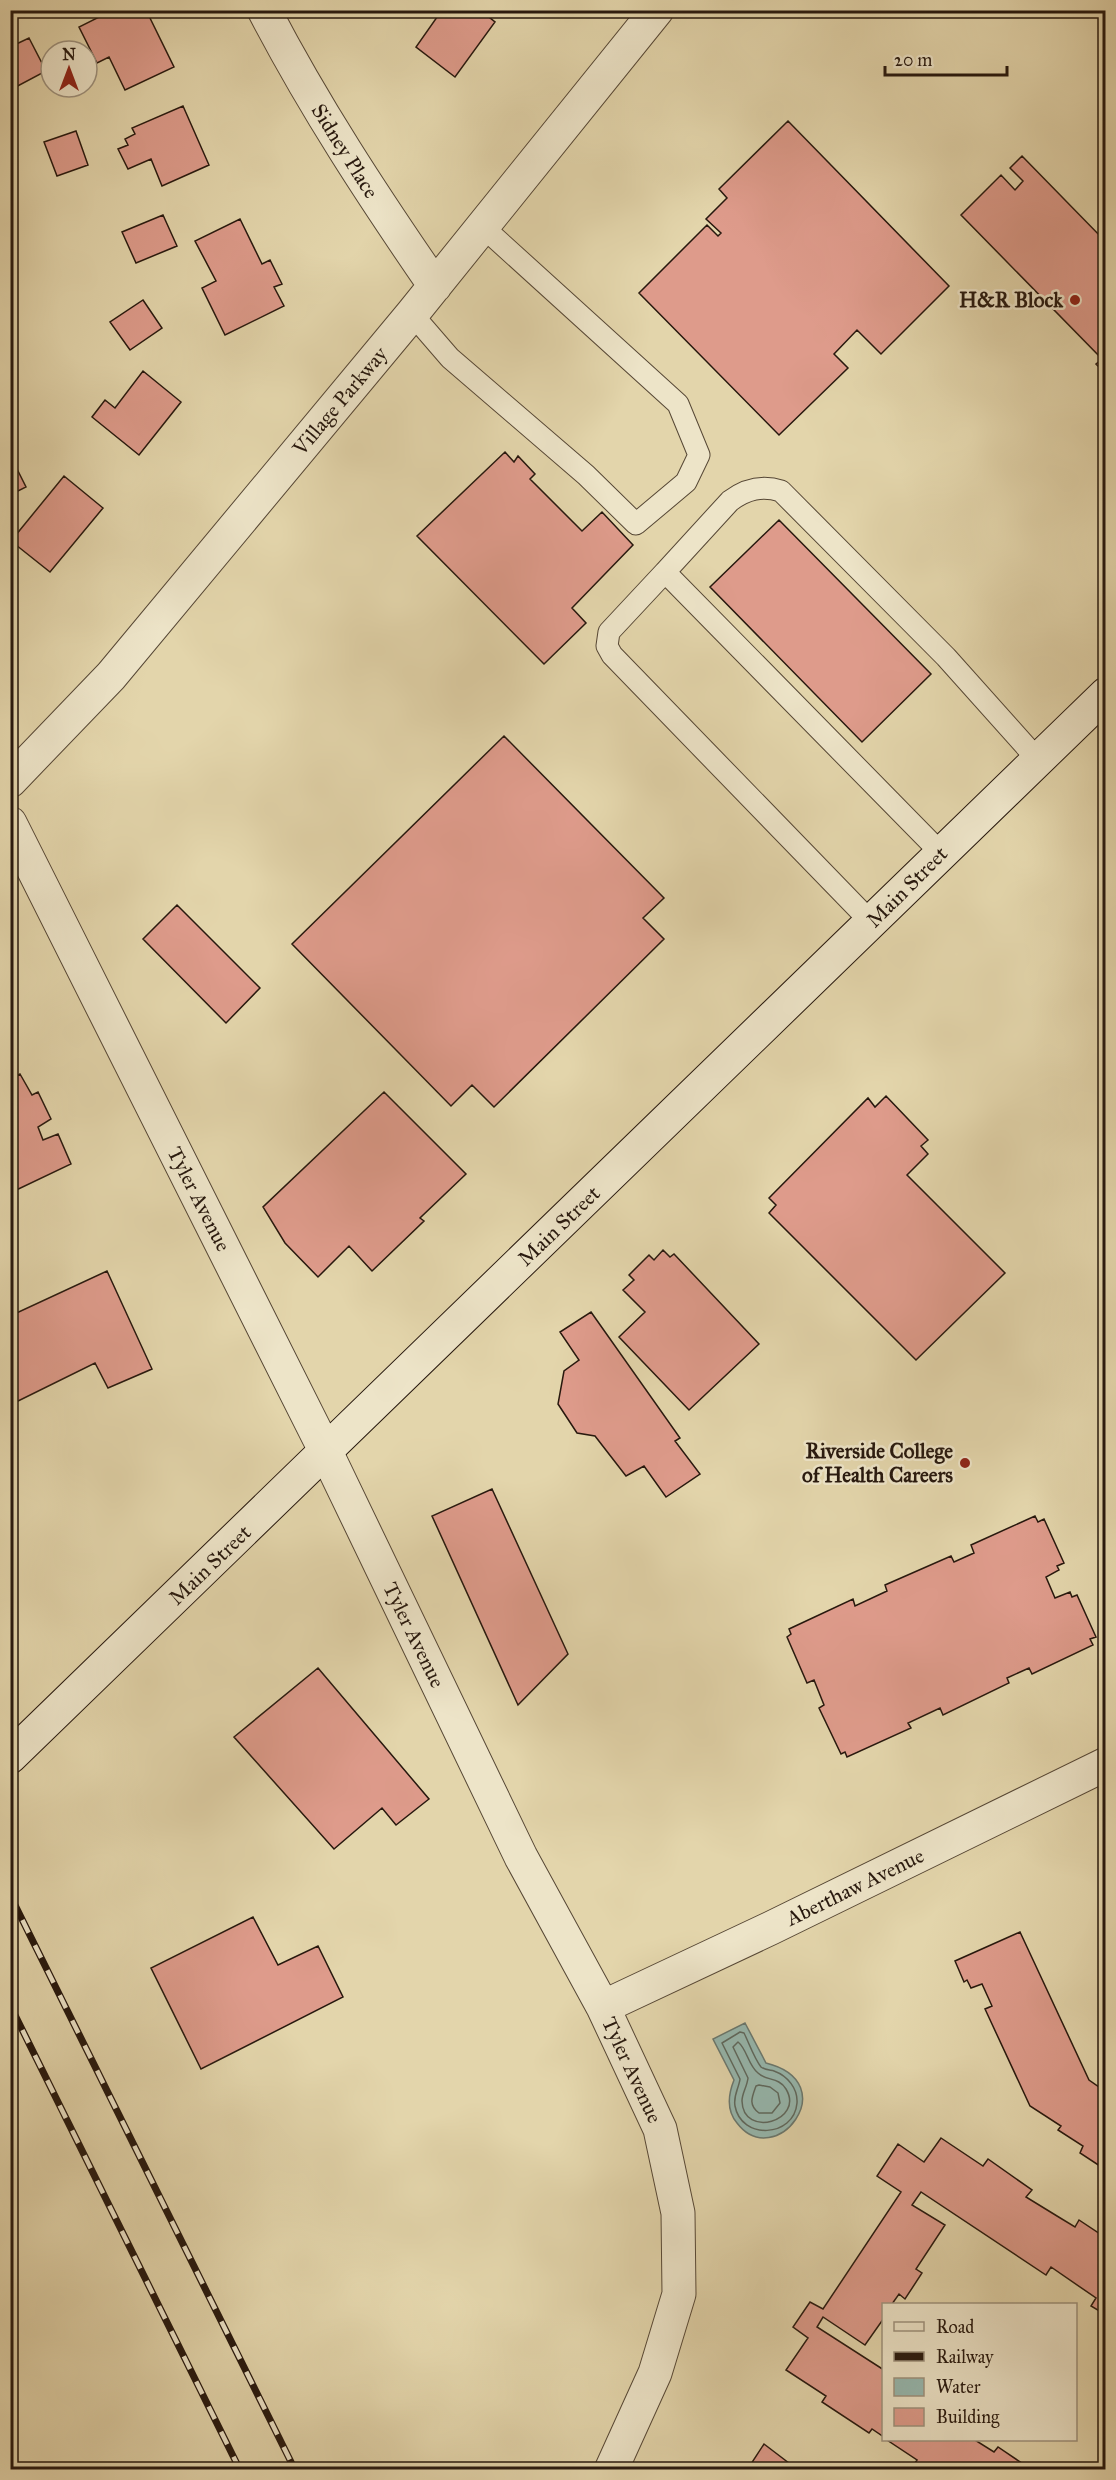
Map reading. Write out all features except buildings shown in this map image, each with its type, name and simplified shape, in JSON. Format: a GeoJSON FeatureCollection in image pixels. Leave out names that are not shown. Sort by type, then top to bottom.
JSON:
{"type":"FeatureCollection","features":[{"type":"Feature","properties":{"kind":"street","name":"Sidney Place"},"geometry":{"type":"LineString","coordinates":[[264,10],[291,63],[357,172],[435,286]]}},
{"type":"Feature","properties":{"kind":"street","name":"Village Parkway"},"geometry":{"type":"LineString","coordinates":[[10,781],[111,676],[435,286],[657,10]]}},
{"type":"Feature","properties":{"kind":"street","name":"Main Street"},"geometry":{"type":"LineString","coordinates":[[10,1757],[1106,694]]}},
{"type":"Feature","properties":{"kind":"street","name":"Tyler Avenue"},"geometry":{"type":"LineString","coordinates":[[10,823],[326,1452],[521,1857],[603,2007],[660,2129],[678,2213],[679,2294],[655,2373],[611,2469]]}},
{"type":"Feature","properties":{"kind":"street","name":"Aberthaw Avenue"},"geometry":{"type":"LineString","coordinates":[[603,2007],[771,1928],[1106,1764]]}},
{"type":"Feature","properties":{"kind":"lane"},"geometry":{"type":"LineString","coordinates":[[412,314],[450,358],[586,475],[636,524],[686,482],[699,455],[678,404],[483,227]]}},
{"type":"Feature","properties":{"kind":"lane"},"geometry":{"type":"LineString","coordinates":[[871,922],[612,656],[607,646],[609,632],[730,501],[741,493],[759,487],[781,491],[946,657],[1038,760]]}},
{"type":"Feature","properties":{"kind":"lane"},"geometry":{"type":"LineString","coordinates":[[665,572],[941,853]]}},
{"type":"Feature","properties":{"kind":"water"},"geometry":{"type":"Polygon","coordinates":[[[745,2023],[766,2063],[789,2073],[801,2088],[802,2104],[796,2119],[784,2131],[769,2138],[752,2136],[733,2118],[729,2102],[734,2080],[713,2039],[745,2023]]]}},
{"type":"Feature","properties":{"kind":"railway"},"geometry":{"type":"LineString","coordinates":[[10,1895],[295,2470]]}},
{"type":"Feature","properties":{"kind":"railway"},"geometry":{"type":"LineString","coordinates":[[10,2005],[240,2470]]}},
{"type":"Feature","properties":{"kind":"place","name":"H&R Block"},"geometry":{"type":"Point","coordinates":[1075,300]}},
{"type":"Feature","properties":{"kind":"place","name":"Riverside College of Health Careers"},"geometry":{"type":"Point","coordinates":[965,1463]}}]}
